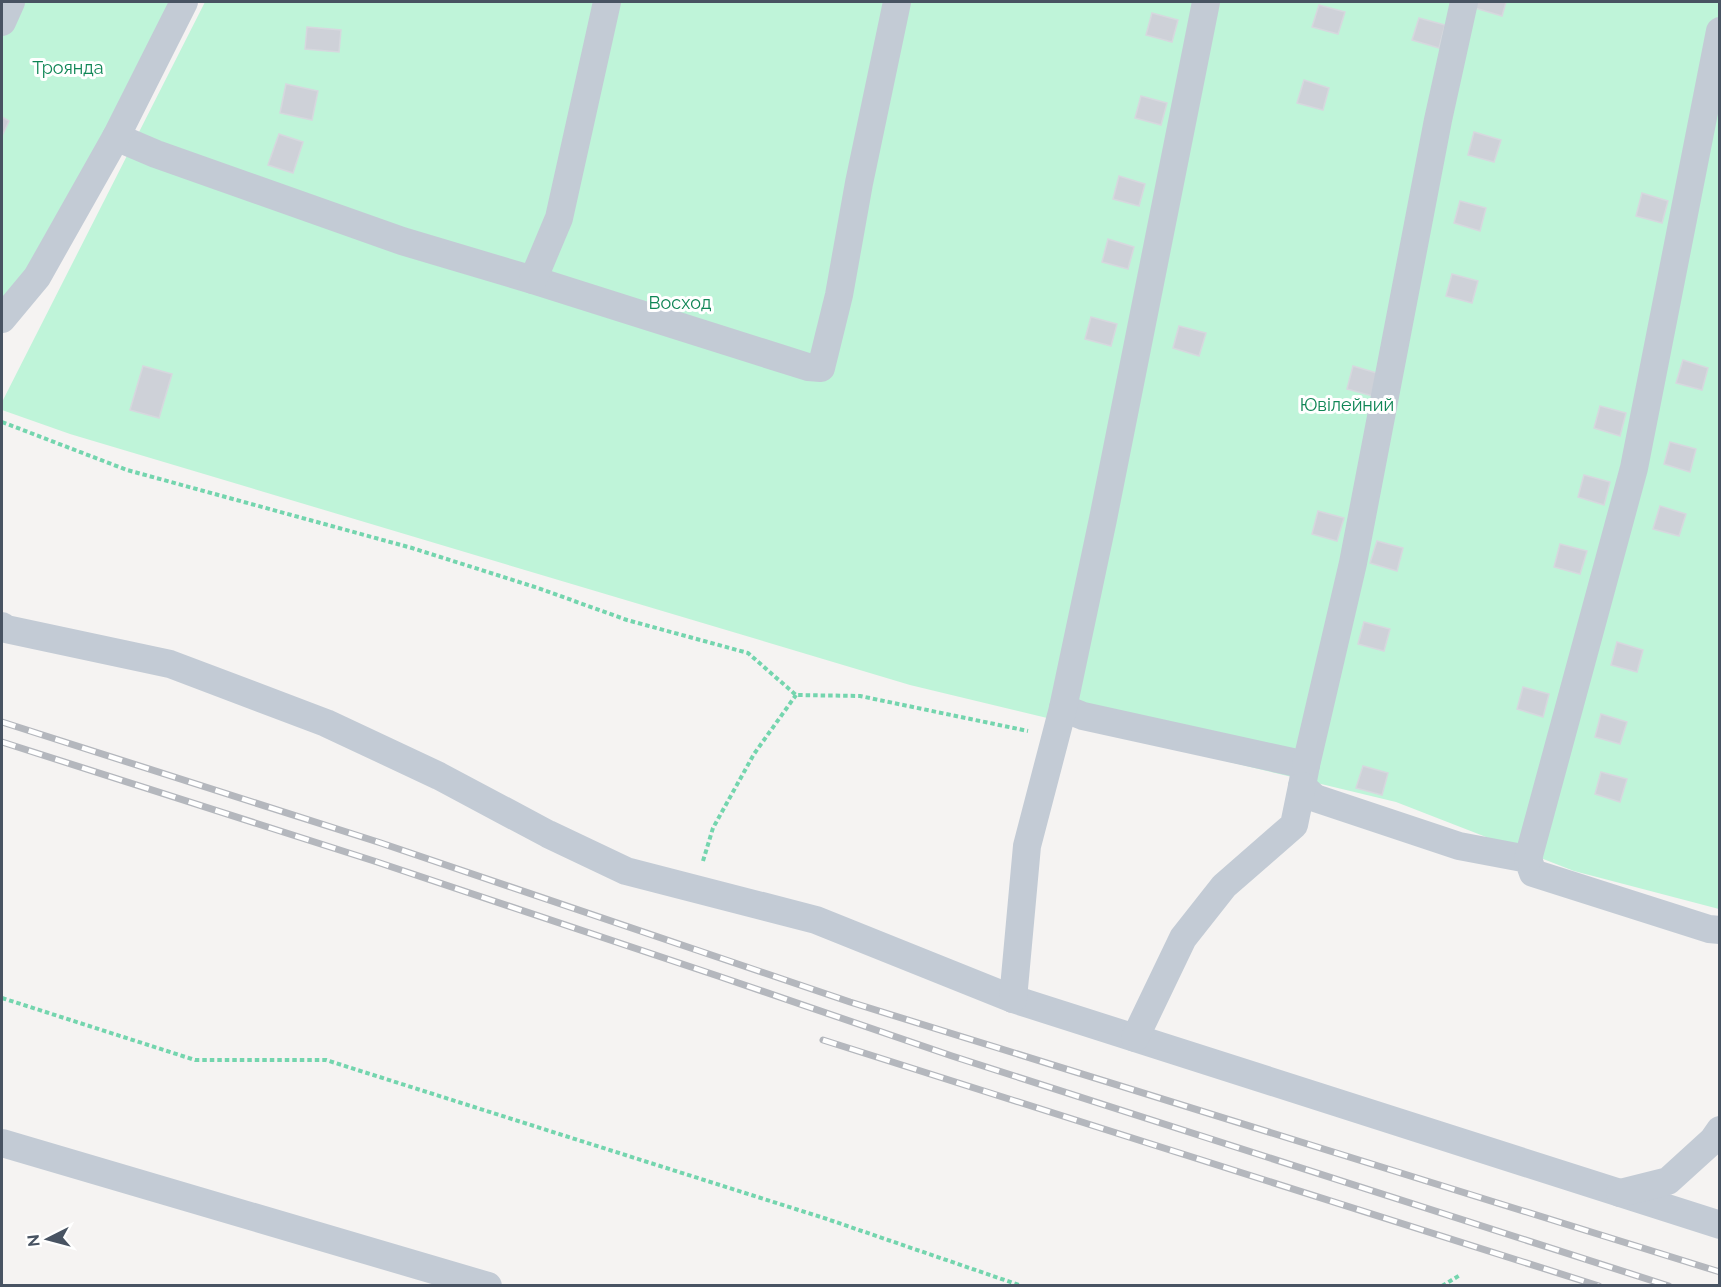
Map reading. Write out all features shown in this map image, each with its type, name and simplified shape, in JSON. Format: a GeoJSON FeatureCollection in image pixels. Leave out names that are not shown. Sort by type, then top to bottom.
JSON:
{"type":"FeatureCollection","features":[{"type":"Feature","properties":{"kind":"street"},"geometry":{"type":"LineString","coordinates":[[2,22],[11,2]]}},
{"type":"Feature","properties":{"kind":"street"},"geometry":{"type":"LineString","coordinates":[[2,319],[37,277],[116,137],[184,2]]}},
{"type":"Feature","properties":{"kind":"street"},"geometry":{"type":"LineString","coordinates":[[533,280],[559,218],[607,2]]}},
{"type":"Feature","properties":{"kind":"street"},"geometry":{"type":"LineString","coordinates":[[116,137],[156,154],[402,241],[808,367],[821,368],[838,295],[897,2]]}},
{"type":"Feature","properties":{"kind":"street"},"geometry":{"type":"LineString","coordinates":[[1013,999],[1026,846],[1063,708],[1106,508],[1206,2]]}},
{"type":"Feature","properties":{"kind":"street"},"geometry":{"type":"LineString","coordinates":[[1135,1038],[1183,938],[1224,886],[1294,825],[1353,563],[1438,120],[1464,2]]}},
{"type":"Feature","properties":{"kind":"street"},"geometry":{"type":"LineString","coordinates":[[1719,31],[1634,468],[1528,859],[1533,873],[1709,929],[1719,930]]}},
{"type":"Feature","properties":{"kind":"street"},"geometry":{"type":"LineString","coordinates":[[2,626],[6,629],[170,663],[326,723],[439,776],[548,834],[626,871],[816,920],[1013,999],[1719,1225]]}},
{"type":"Feature","properties":{"kind":"street"},"geometry":{"type":"LineString","coordinates":[[1063,708],[1083,716],[1304,775],[1315,798],[1459,846],[1528,859]]}},
{"type":"Feature","properties":{"kind":"street"},"geometry":{"type":"LineString","coordinates":[[1620,1192],[1668,1181],[1713,1140],[1719,1130]]}},
{"type":"Feature","properties":{"kind":"street"},"geometry":{"type":"LineString","coordinates":[[2,1143],[488,1286]]}},
{"type":"Feature","properties":{"kind":"path"},"geometry":{"type":"LineString","coordinates":[[2,422],[127,470],[412,548],[538,588],[627,620],[748,653],[796,695],[860,696],[1055,737]]}},
{"type":"Feature","properties":{"kind":"path"},"geometry":{"type":"LineString","coordinates":[[695,889],[713,828],[754,753],[796,695]]}},
{"type":"Feature","properties":{"kind":"path"},"geometry":{"type":"LineString","coordinates":[[2,998],[195,1060],[326,1060],[827,1219],[1022,1286]]}},
{"type":"Feature","properties":{"kind":"path"},"geometry":{"type":"LineString","coordinates":[[1442,1286],[1460,1275]]}},
{"type":"Feature","properties":{"kind":"green space","name":"Троянда"},"geometry":{"type":"Polygon","coordinates":[[[2,2],[177,2],[2,328],[2,2]]]}},
{"type":"Feature","properties":{"kind":"green space"},"geometry":{"type":"Polygon","coordinates":[[[205,2],[1719,2],[1719,909],[1574,871],[1396,802],[910,685],[70,434],[2,410],[2,402],[205,2]]]}},
{"type":"Feature","properties":{"kind":"building"},"geometry":{"type":"Polygon","coordinates":[[[1477,2],[1506,2],[1502,16],[1475,8],[1477,2]]]}},
{"type":"Feature","properties":{"kind":"building"},"geometry":{"type":"Polygon","coordinates":[[[1319,5],[1345,12],[1338,34],[1312,27],[1319,5]]]}},
{"type":"Feature","properties":{"kind":"building"},"geometry":{"type":"Polygon","coordinates":[[[1152,13],[1178,20],[1172,42],[1146,35],[1152,13]]]}},
{"type":"Feature","properties":{"kind":"building"},"geometry":{"type":"Polygon","coordinates":[[[1419,18],[1445,25],[1439,48],[1412,40],[1419,18]]]}},
{"type":"Feature","properties":{"kind":"building"},"geometry":{"type":"Polygon","coordinates":[[[307,27],[341,30],[339,52],[305,49],[307,27]]]}},
{"type":"Feature","properties":{"kind":"building"},"geometry":{"type":"Polygon","coordinates":[[[1304,80],[1329,88],[1323,110],[1297,103],[1304,80]]]}},
{"type":"Feature","properties":{"kind":"building"},"geometry":{"type":"Polygon","coordinates":[[[286,84],[318,91],[312,120],[280,113],[286,84]]]}},
{"type":"Feature","properties":{"kind":"building"},"geometry":{"type":"Polygon","coordinates":[[[1141,96],[1167,103],[1161,125],[1135,118],[1141,96]]]}},
{"type":"Feature","properties":{"kind":"building"},"geometry":{"type":"Polygon","coordinates":[[[2,117],[9,121],[2,136],[2,117]]]}},
{"type":"Feature","properties":{"kind":"building"},"geometry":{"type":"Polygon","coordinates":[[[1474,132],[1501,140],[1494,162],[1468,155],[1474,132]]]}},
{"type":"Feature","properties":{"kind":"building"},"geometry":{"type":"Polygon","coordinates":[[[279,134],[303,142],[293,173],[268,165],[279,134]]]}},
{"type":"Feature","properties":{"kind":"building"},"geometry":{"type":"Polygon","coordinates":[[[1119,176],[1145,184],[1139,206],[1113,199],[1119,176]]]}},
{"type":"Feature","properties":{"kind":"building"},"geometry":{"type":"Polygon","coordinates":[[[1642,193],[1668,201],[1662,223],[1636,216],[1642,193]]]}},
{"type":"Feature","properties":{"kind":"building"},"geometry":{"type":"Polygon","coordinates":[[[1460,201],[1486,208],[1480,231],[1454,223],[1460,201]]]}},
{"type":"Feature","properties":{"kind":"building"},"geometry":{"type":"Polygon","coordinates":[[[1108,239],[1134,247],[1128,269],[1102,262],[1108,239]]]}},
{"type":"Feature","properties":{"kind":"building"},"geometry":{"type":"Polygon","coordinates":[[[1452,274],[1478,281],[1472,303],[1446,296],[1452,274]]]}},
{"type":"Feature","properties":{"kind":"building"},"geometry":{"type":"Polygon","coordinates":[[[1091,317],[1117,324],[1111,346],[1085,339],[1091,317]]]}},
{"type":"Feature","properties":{"kind":"building"},"geometry":{"type":"Polygon","coordinates":[[[1179,326],[1206,333],[1199,356],[1173,348],[1179,326]]]}},
{"type":"Feature","properties":{"kind":"building"},"geometry":{"type":"Polygon","coordinates":[[[1683,360],[1708,368],[1702,390],[1676,383],[1683,360]]]}},
{"type":"Feature","properties":{"kind":"building"},"geometry":{"type":"Polygon","coordinates":[[[143,366],[172,374],[159,418],[130,410],[143,366]]]}},
{"type":"Feature","properties":{"kind":"building"},"geometry":{"type":"Polygon","coordinates":[[[1353,366],[1380,374],[1373,396],[1347,389],[1353,366]]]}},
{"type":"Feature","properties":{"kind":"building"},"geometry":{"type":"Polygon","coordinates":[[[1600,406],[1626,413],[1620,436],[1594,428],[1600,406]]]}},
{"type":"Feature","properties":{"kind":"building"},"geometry":{"type":"Polygon","coordinates":[[[1670,442],[1696,449],[1690,472],[1664,464],[1670,442]]]}},
{"type":"Feature","properties":{"kind":"building"},"geometry":{"type":"Polygon","coordinates":[[[1584,475],[1610,482],[1604,505],[1578,497],[1584,475]]]}},
{"type":"Feature","properties":{"kind":"building"},"geometry":{"type":"Polygon","coordinates":[[[1660,506],[1686,514],[1679,536],[1653,529],[1660,506]]]}},
{"type":"Feature","properties":{"kind":"building"},"geometry":{"type":"Polygon","coordinates":[[[1318,511],[1344,518],[1337,541],[1312,534],[1318,511]]]}},
{"type":"Feature","properties":{"kind":"building"},"geometry":{"type":"Polygon","coordinates":[[[1377,541],[1403,548],[1397,571],[1370,563],[1377,541]]]}},
{"type":"Feature","properties":{"kind":"building"},"geometry":{"type":"Polygon","coordinates":[[[1560,544],[1587,551],[1580,574],[1554,567],[1560,544]]]}},
{"type":"Feature","properties":{"kind":"building"},"geometry":{"type":"Polygon","coordinates":[[[1364,622],[1390,629],[1384,651],[1358,644],[1364,622]]]}},
{"type":"Feature","properties":{"kind":"building"},"geometry":{"type":"Polygon","coordinates":[[[1617,642],[1643,650],[1637,672],[1611,665],[1617,642]]]}},
{"type":"Feature","properties":{"kind":"building"},"geometry":{"type":"Polygon","coordinates":[[[1523,687],[1549,694],[1543,717],[1517,709],[1523,687]]]}},
{"type":"Feature","properties":{"kind":"building"},"geometry":{"type":"Polygon","coordinates":[[[1601,714],[1627,722],[1620,744],[1595,737],[1601,714]]]}},
{"type":"Feature","properties":{"kind":"building"},"geometry":{"type":"Polygon","coordinates":[[[1363,766],[1388,773],[1382,795],[1356,788],[1363,766]]]}},
{"type":"Feature","properties":{"kind":"building"},"geometry":{"type":"Polygon","coordinates":[[[1601,772],[1627,779],[1620,802],[1595,794],[1601,772]]]}},
{"type":"Feature","properties":{"kind":"railway"},"geometry":{"type":"LineString","coordinates":[[2,722],[381,843],[850,1002],[1720,1272]]}},
{"type":"Feature","properties":{"kind":"railway"},"geometry":{"type":"LineString","coordinates":[[2,742],[374,861],[952,1056],[1669,1286]]}},
{"type":"Feature","properties":{"kind":"railway"},"geometry":{"type":"LineString","coordinates":[[823,1040],[1599,1286]]}},
{"type":"Feature","properties":{"kind":"park label","name":"Восход"},"geometry":{"type":"Point","coordinates":[680,303]}},
{"type":"Feature","properties":{"kind":"park label","name":"Ювілейний"},"geometry":{"type":"Point","coordinates":[1347,405]}}]}
